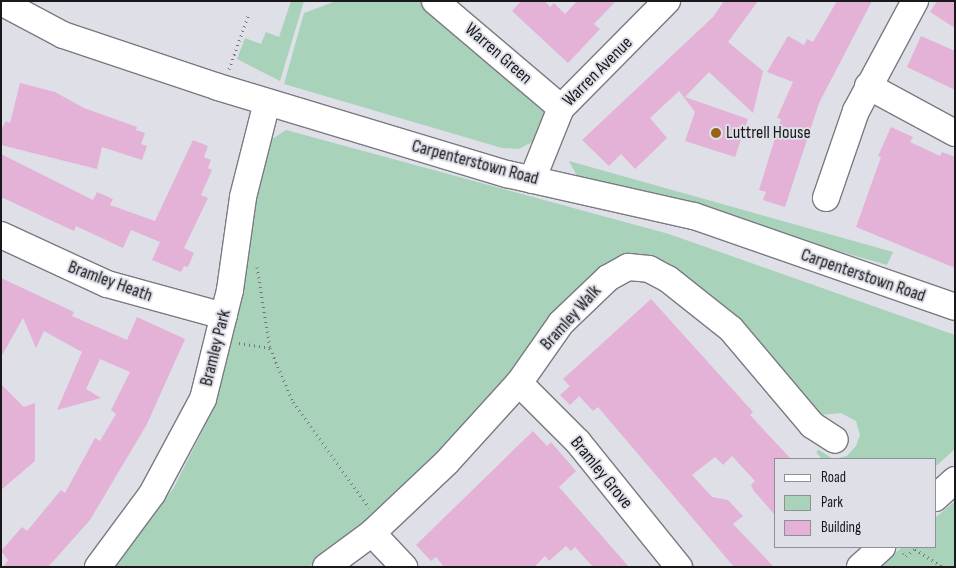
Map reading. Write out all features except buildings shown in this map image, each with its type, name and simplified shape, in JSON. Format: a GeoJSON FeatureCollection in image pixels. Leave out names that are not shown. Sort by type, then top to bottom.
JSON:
{"type":"FeatureCollection","features":[{"type":"Feature","properties":{"kind":"street","name":"Warren Green"},"geometry":{"type":"LineString","coordinates":[[435,1],[561,108]]}},
{"type":"Feature","properties":{"kind":"street","name":"Warren Avenue"},"geometry":{"type":"LineString","coordinates":[[532,180],[561,108],[667,1]]}},
{"type":"Feature","properties":{"kind":"street"},"geometry":{"type":"LineString","coordinates":[[826,198],[868,86],[915,1]]}},
{"type":"Feature","properties":{"kind":"street","name":"Carpenterstown Road"},"geometry":{"type":"LineString","coordinates":[[1,2],[63,35],[218,87],[532,180],[694,216],[955,307]]}},
{"type":"Feature","properties":{"kind":"street"},"geometry":{"type":"LineString","coordinates":[[868,86],[955,133]]}},
{"type":"Feature","properties":{"kind":"street","name":"Bramley Park"},"geometry":{"type":"LineString","coordinates":[[98,567],[134,521],[177,452],[203,399],[222,327],[243,197],[267,102]]}},
{"type":"Feature","properties":{"kind":"street","name":"Bramley Heath"},"geometry":{"type":"LineString","coordinates":[[1,236],[107,284],[222,327]]}},
{"type":"Feature","properties":{"kind":"street","name":"Bramley Walk"},"geometry":{"type":"LineString","coordinates":[[326,567],[378,528],[448,461],[519,382],[561,323],[586,297],[617,272],[639,267],[668,279],[731,329],[812,425],[835,440]]}},
{"type":"Feature","properties":{"kind":"street","name":"Bramley Grove"},"geometry":{"type":"LineString","coordinates":[[519,382],[578,442],[679,567]]}},
{"type":"Feature","properties":{"kind":"street"},"geometry":{"type":"LineString","coordinates":[[936,497],[955,480]]}},
{"type":"Feature","properties":{"kind":"street"},"geometry":{"type":"LineString","coordinates":[[378,528],[404,567]]}},
{"type":"Feature","properties":{"kind":"street"},"geometry":{"type":"LineString","coordinates":[[860,567],[881,548]]}},
{"type":"Feature","properties":{"kind":"path"},"geometry":{"type":"LineString","coordinates":[[218,87],[249,13]]}},
{"type":"Feature","properties":{"kind":"path"},"geometry":{"type":"LineString","coordinates":[[257,262],[270,348],[293,402],[378,528]]}},
{"type":"Feature","properties":{"kind":"path"},"geometry":{"type":"LineString","coordinates":[[222,327],[270,348]]}},
{"type":"Feature","properties":{"kind":"path"},"geometry":{"type":"LineString","coordinates":[[897,548],[906,556],[915,549],[943,567]]}},
{"type":"Feature","properties":{"kind":"green space"},"geometry":{"type":"Polygon","coordinates":[[[291,1],[304,1],[280,81],[237,59],[245,38],[261,44],[266,32],[279,37],[291,1]]]}},
{"type":"Feature","properties":{"kind":"green space"},"geometry":{"type":"Polygon","coordinates":[[[336,1],[423,1],[547,108],[534,141],[519,149],[502,148],[284,84],[304,13],[336,1]]]}},
{"type":"Feature","properties":{"kind":"green space"},"geometry":{"type":"Polygon","coordinates":[[[286,130],[669,234],[955,335],[955,449],[936,466],[936,458],[838,458],[847,456],[856,446],[860,435],[856,421],[841,413],[820,415],[643,256],[513,373],[414,482],[309,567],[112,567],[173,489],[216,404],[266,143],[286,130]]]}},
{"type":"Feature","properties":{"kind":"green space"},"geometry":{"type":"Polygon","coordinates":[[[569,161],[893,252],[887,265],[577,176],[569,161]]]}},
{"type":"Feature","properties":{"kind":"green space"},"geometry":{"type":"Polygon","coordinates":[[[819,450],[831,458],[821,458],[816,452],[819,450]]]}},
{"type":"Feature","properties":{"kind":"green space"},"geometry":{"type":"Polygon","coordinates":[[[955,501],[955,567],[879,567],[901,548],[936,548],[936,517],[955,501]]]}},
{"type":"Feature","properties":{"kind":"place","name":"Luttrell House"},"geometry":{"type":"Point","coordinates":[716,133]}}]}
